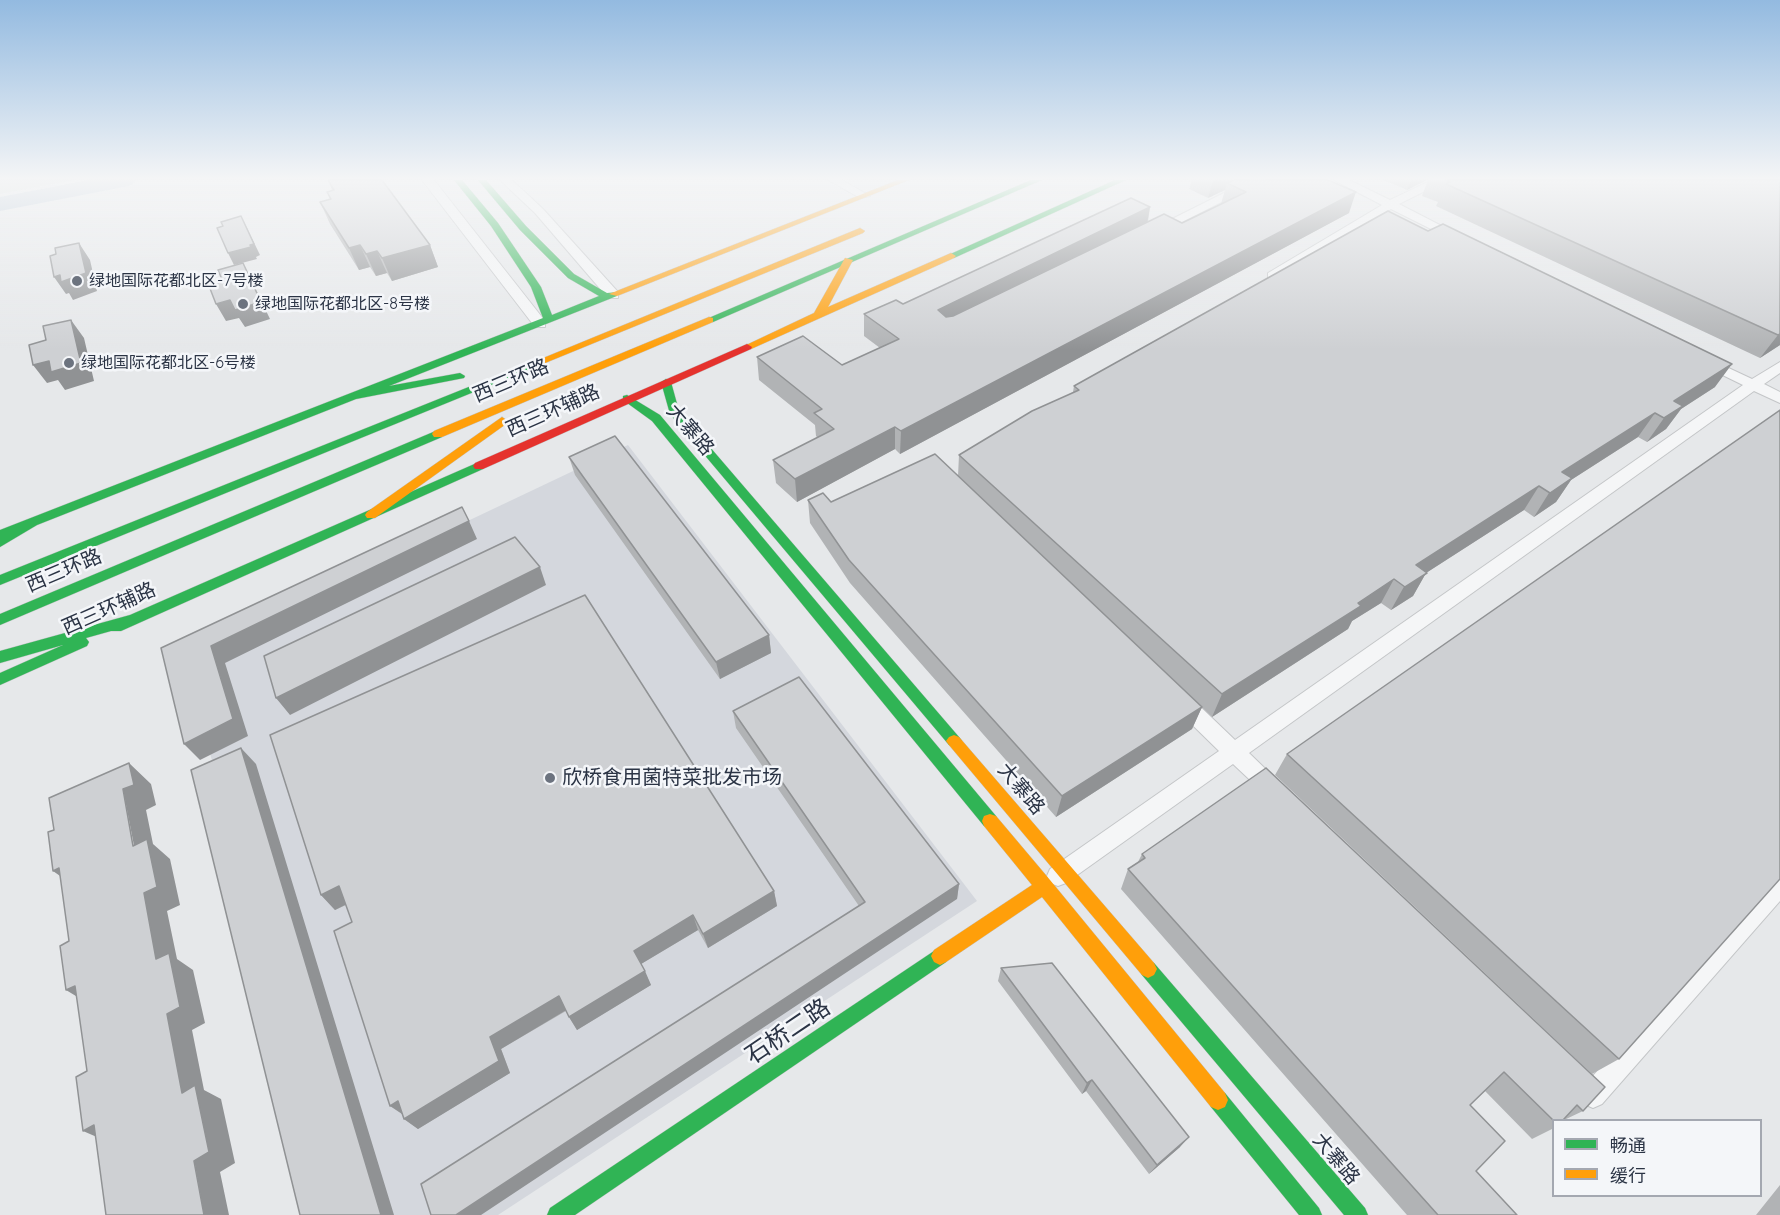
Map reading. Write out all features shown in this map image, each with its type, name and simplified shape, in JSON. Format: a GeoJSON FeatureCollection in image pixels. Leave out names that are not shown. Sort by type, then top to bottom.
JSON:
{"type":"FeatureCollection","features":[{"type":"Feature","properties":{"kind":"main road"},"geometry":{"type":"LineString","coordinates":[[503,237],[536,288],[544,322]]}},
{"type":"Feature","properties":{"kind":"main road"},"geometry":{"type":"LineString","coordinates":[[533,237],[571,276],[610,296]]}},
{"type":"Feature","properties":{"kind":"main road"},"geometry":{"type":"LineString","coordinates":[[0,535],[761,237]]}},
{"type":"Feature","properties":{"kind":"main road","name":"西三环路"},"geometry":{"type":"LineString","coordinates":[[0,580],[529,363],[846,237]]}},
{"type":"Feature","properties":{"kind":"main road","name":"西三环路"},"geometry":{"type":"LineString","coordinates":[[0,620],[903,237]]}},
{"type":"Feature","properties":{"kind":"main road","name":"西三环辅路"},"geometry":{"type":"LineString","coordinates":[[0,679],[994,237]]}},
{"type":"Feature","properties":{"kind":"main road"},"geometry":{"type":"LineString","coordinates":[[819,314],[848,260]]}},
{"type":"Feature","properties":{"kind":"main road"},"geometry":{"type":"LineString","coordinates":[[356,396],[529,363]]}},
{"type":"Feature","properties":{"kind":"main road","name":"大寨路"},"geometry":{"type":"LineString","coordinates":[[666,382],[674,412],[1358,1215]]}},
{"type":"Feature","properties":{"kind":"main road"},"geometry":{"type":"LineString","coordinates":[[371,515],[552,385]]}},
{"type":"Feature","properties":{"kind":"main road","name":"大寨路"},"geometry":{"type":"LineString","coordinates":[[627,398],[656,418],[1044,886],[1312,1215]]}},
{"type":"Feature","properties":{"kind":"main road"},"geometry":{"type":"LineString","coordinates":[[0,542],[33,522]]}},
{"type":"Feature","properties":{"kind":"main road"},"geometry":{"type":"LineString","coordinates":[[0,657],[134,619]]}},
{"type":"Feature","properties":{"kind":"main road","name":"石桥二路"},"geometry":{"type":"LineString","coordinates":[[557,1215],[1044,886]]}},
{"type":"Feature","properties":{"kind":"street"},"geometry":{"type":"LineString","coordinates":[[474,237],[544,322]]}},
{"type":"Feature","properties":{"kind":"street"},"geometry":{"type":"LineString","coordinates":[[560,237],[610,296]]}},
{"type":"Feature","properties":{"kind":"street"},"geometry":{"type":"LineString","coordinates":[[1259,285],[1338,237]]}},
{"type":"Feature","properties":{"kind":"street"},"geometry":{"type":"LineString","coordinates":[[1457,237],[1466,241]]}},
{"type":"Feature","properties":{"kind":"street"},"geometry":{"type":"LineString","coordinates":[[1689,353],[1780,398]]}},
{"type":"Feature","properties":{"kind":"street"},"geometry":{"type":"LineString","coordinates":[[1044,886],[1232,750],[1780,366]]}},
{"type":"Feature","properties":{"kind":"street"},"geometry":{"type":"LineString","coordinates":[[1165,686],[1284,799]]}},
{"type":"Feature","properties":{"kind":"street"},"geometry":{"type":"LineString","coordinates":[[1576,1078],[1593,1095],[1780,885]]}},
{"type":"Feature","properties":{"kind":"shaded area","name":"欣桥食用菌特菜批发市场"},"geometry":{"type":"Polygon","coordinates":[[[628,445],[977,901],[498,1215],[338,1215],[183,656],[628,445]]]}},
{"type":"Feature","properties":{"kind":"building"},"geometry":{"type":"Polygon","coordinates":[[[221,237],[251,237],[254,244],[250,245],[251,247],[228,253],[221,237]]]}},
{"type":"Feature","properties":{"kind":"building"},"geometry":{"type":"Polygon","coordinates":[[[342,237],[424,237],[430,245],[382,258],[377,251],[366,254],[360,245],[349,248],[342,237]]]}},
{"type":"Feature","properties":{"kind":"building"},"geometry":{"type":"Polygon","coordinates":[[[1048,237],[1089,237],[938,310],[946,317],[953,316],[1117,237],[1271,237],[901,431],[895,427],[795,479],[773,460],[834,429],[814,413],[822,409],[757,357],[803,336],[842,365],[899,339],[864,314],[896,300],[903,304],[1048,237]]]}},
{"type":"Feature","properties":{"kind":"building"},"geometry":{"type":"Polygon","coordinates":[[[1342,237],[1469,237],[1732,364],[1674,401],[1683,406],[1664,418],[1655,413],[1562,472],[1572,478],[1550,493],[1539,486],[1416,565],[1427,573],[1405,587],[1394,579],[1358,603],[1361,606],[1222,694],[959,455],[1032,411],[1079,390],[1074,386],[1342,237]]]}},
{"type":"Feature","properties":{"kind":"building"},"geometry":{"type":"Polygon","coordinates":[[[1562,237],[1780,237],[1780,334],[1562,237]]]}},
{"type":"Feature","properties":{"kind":"building"},"geometry":{"type":"Polygon","coordinates":[[[79,243],[86,273],[61,282],[60,275],[54,277],[50,256],[56,254],[55,248],[79,243]]]}},
{"type":"Feature","properties":{"kind":"building"},"geometry":{"type":"Polygon","coordinates":[[[243,263],[261,302],[235,310],[230,300],[216,304],[209,286],[223,282],[218,270],[243,263]]]}},
{"type":"Feature","properties":{"kind":"building"},"geometry":{"type":"Polygon","coordinates":[[[71,320],[81,363],[51,372],[49,361],[33,365],[29,345],[46,340],[43,326],[71,320]]]}},
{"type":"Feature","properties":{"kind":"building"},"geometry":{"type":"Polygon","coordinates":[[[1780,410],[1780,879],[1619,1059],[1287,754],[1780,410]]]}},
{"type":"Feature","properties":{"kind":"building"},"geometry":{"type":"Polygon","coordinates":[[[615,436],[769,635],[716,662],[569,457],[615,436]]]}},
{"type":"Feature","properties":{"kind":"building"},"geometry":{"type":"Polygon","coordinates":[[[935,454],[1202,707],[1062,796],[849,560],[808,500],[823,493],[831,502],[935,454]]]}},
{"type":"Feature","properties":{"kind":"building"},"geometry":{"type":"Polygon","coordinates":[[[462,507],[469,521],[211,646],[233,719],[184,744],[161,648],[462,507]]]}},
{"type":"Feature","properties":{"kind":"building"},"geometry":{"type":"Polygon","coordinates":[[[515,537],[540,567],[276,698],[264,656],[515,537]]]}},
{"type":"Feature","properties":{"kind":"building"},"geometry":{"type":"Polygon","coordinates":[[[585,595],[774,891],[703,934],[693,915],[634,951],[645,971],[569,1017],[559,996],[490,1037],[499,1061],[404,1119],[398,1101],[390,1106],[334,931],[352,922],[339,886],[321,895],[270,735],[585,595]]]}},
{"type":"Feature","properties":{"kind":"building"},"geometry":{"type":"Polygon","coordinates":[[[799,677],[959,884],[456,1215],[431,1215],[421,1184],[865,902],[733,711],[799,677]]]}},
{"type":"Feature","properties":{"kind":"building"},"geometry":{"type":"Polygon","coordinates":[[[241,748],[381,1215],[300,1215],[191,770],[241,748]]]}},
{"type":"Feature","properties":{"kind":"building"},"geometry":{"type":"Polygon","coordinates":[[[129,763],[134,785],[123,789],[133,846],[147,839],[157,887],[144,893],[156,959],[169,953],[180,1007],[167,1014],[182,1093],[195,1085],[209,1152],[194,1161],[204,1215],[106,1215],[94,1125],[83,1131],[76,1077],[87,1071],[75,986],[66,990],[60,946],[69,941],[59,868],[53,871],[48,832],[54,830],[49,798],[129,763]]]}},
{"type":"Feature","properties":{"kind":"building"},"geometry":{"type":"Polygon","coordinates":[[[1266,768],[1605,1087],[1583,1111],[1577,1105],[1564,1119],[1552,1119],[1504,1072],[1470,1105],[1505,1141],[1476,1171],[1517,1215],[1438,1215],[1128,869],[1145,858],[1142,854],[1266,768]]]}},
{"type":"Feature","properties":{"kind":"building"},"geometry":{"type":"Polygon","coordinates":[[[1052,963],[1189,1137],[1157,1165],[1092,1080],[1087,1083],[1001,968],[1052,963]]]}},
{"type":"Feature","properties":{"kind":"traffic: fast"},"geometry":{"type":"LineString","coordinates":[[503,237],[536,287],[549,320]]}},
{"type":"Feature","properties":{"kind":"traffic: fast"},"geometry":{"type":"LineString","coordinates":[[532,237],[571,276],[607,297]]}},
{"type":"Feature","properties":{"kind":"traffic: fast"},"geometry":{"type":"LineString","coordinates":[[709,320],[905,237]]}},
{"type":"Feature","properties":{"kind":"traffic: fast"},"geometry":{"type":"LineString","coordinates":[[951,256],[994,237]]}},
{"type":"Feature","properties":{"kind":"traffic: fast"},"geometry":{"type":"LineString","coordinates":[[0,535],[614,294]]}},
{"type":"Feature","properties":{"kind":"traffic: fast"},"geometry":{"type":"LineString","coordinates":[[0,580],[541,361]]}},
{"type":"Feature","properties":{"kind":"traffic: fast"},"geometry":{"type":"LineString","coordinates":[[356,396],[460,376]]}},
{"type":"Feature","properties":{"kind":"traffic: fast"},"geometry":{"type":"LineString","coordinates":[[666,382],[674,412],[954,741]]}},
{"type":"Feature","properties":{"kind":"traffic: fast"},"geometry":{"type":"LineString","coordinates":[[627,398],[656,418],[990,821]]}},
{"type":"Feature","properties":{"kind":"traffic: fast"},"geometry":{"type":"LineString","coordinates":[[0,620],[438,434]]}},
{"type":"Feature","properties":{"kind":"traffic: fast"},"geometry":{"type":"LineString","coordinates":[[116,627],[479,466]]}},
{"type":"Feature","properties":{"kind":"traffic: fast"},"geometry":{"type":"LineString","coordinates":[[0,542],[33,522]]}},
{"type":"Feature","properties":{"kind":"traffic: fast"},"geometry":{"type":"LineString","coordinates":[[0,657],[134,619]]}},
{"type":"Feature","properties":{"kind":"traffic: fast"},"geometry":{"type":"LineString","coordinates":[[0,679],[82,642]]}},
{"type":"Feature","properties":{"kind":"traffic: fast"},"geometry":{"type":"LineString","coordinates":[[557,1215],[940,956]]}},
{"type":"Feature","properties":{"kind":"traffic: fast"},"geometry":{"type":"LineString","coordinates":[[1148,969],[1358,1215]]}},
{"type":"Feature","properties":{"kind":"traffic: fast"},"geometry":{"type":"LineString","coordinates":[[1218,1100],[1312,1215]]}},
{"type":"Feature","properties":{"kind":"traffic: slow"},"geometry":{"type":"LineString","coordinates":[[614,294],[760,237]]}},
{"type":"Feature","properties":{"kind":"traffic: slow"},"geometry":{"type":"LineString","coordinates":[[541,361],[846,237]]}},
{"type":"Feature","properties":{"kind":"traffic: slow"},"geometry":{"type":"LineString","coordinates":[[747,347],[951,256]]}},
{"type":"Feature","properties":{"kind":"traffic: slow"},"geometry":{"type":"LineString","coordinates":[[819,314],[848,260]]}},
{"type":"Feature","properties":{"kind":"traffic: slow"},"geometry":{"type":"LineString","coordinates":[[438,434],[709,320]]}},
{"type":"Feature","properties":{"kind":"traffic: slow"},"geometry":{"type":"LineString","coordinates":[[371,515],[502,421]]}},
{"type":"Feature","properties":{"kind":"traffic: slow"},"geometry":{"type":"LineString","coordinates":[[954,741],[1148,969]]}},
{"type":"Feature","properties":{"kind":"traffic: slow"},"geometry":{"type":"LineString","coordinates":[[990,821],[1218,1100]]}},
{"type":"Feature","properties":{"kind":"traffic: slow"},"geometry":{"type":"LineString","coordinates":[[940,956],[1044,886]]}},
{"type":"Feature","properties":{"kind":"traffic: jam"},"geometry":{"type":"LineString","coordinates":[[479,466],[747,347]]}},
{"type":"Feature","properties":{"kind":"place","name":"绿地国际花都北区-7号楼"},"geometry":{"type":"Point","coordinates":[77,281]}},
{"type":"Feature","properties":{"kind":"place","name":"绿地国际花都北区-8号楼"},"geometry":{"type":"Point","coordinates":[243,304]}},
{"type":"Feature","properties":{"kind":"place","name":"绿地国际花都北区-6号楼"},"geometry":{"type":"Point","coordinates":[69,363]}},
{"type":"Feature","properties":{"kind":"place","name":"欣桥食用菌特菜批发市场"},"geometry":{"type":"Point","coordinates":[550,778]}}]}
